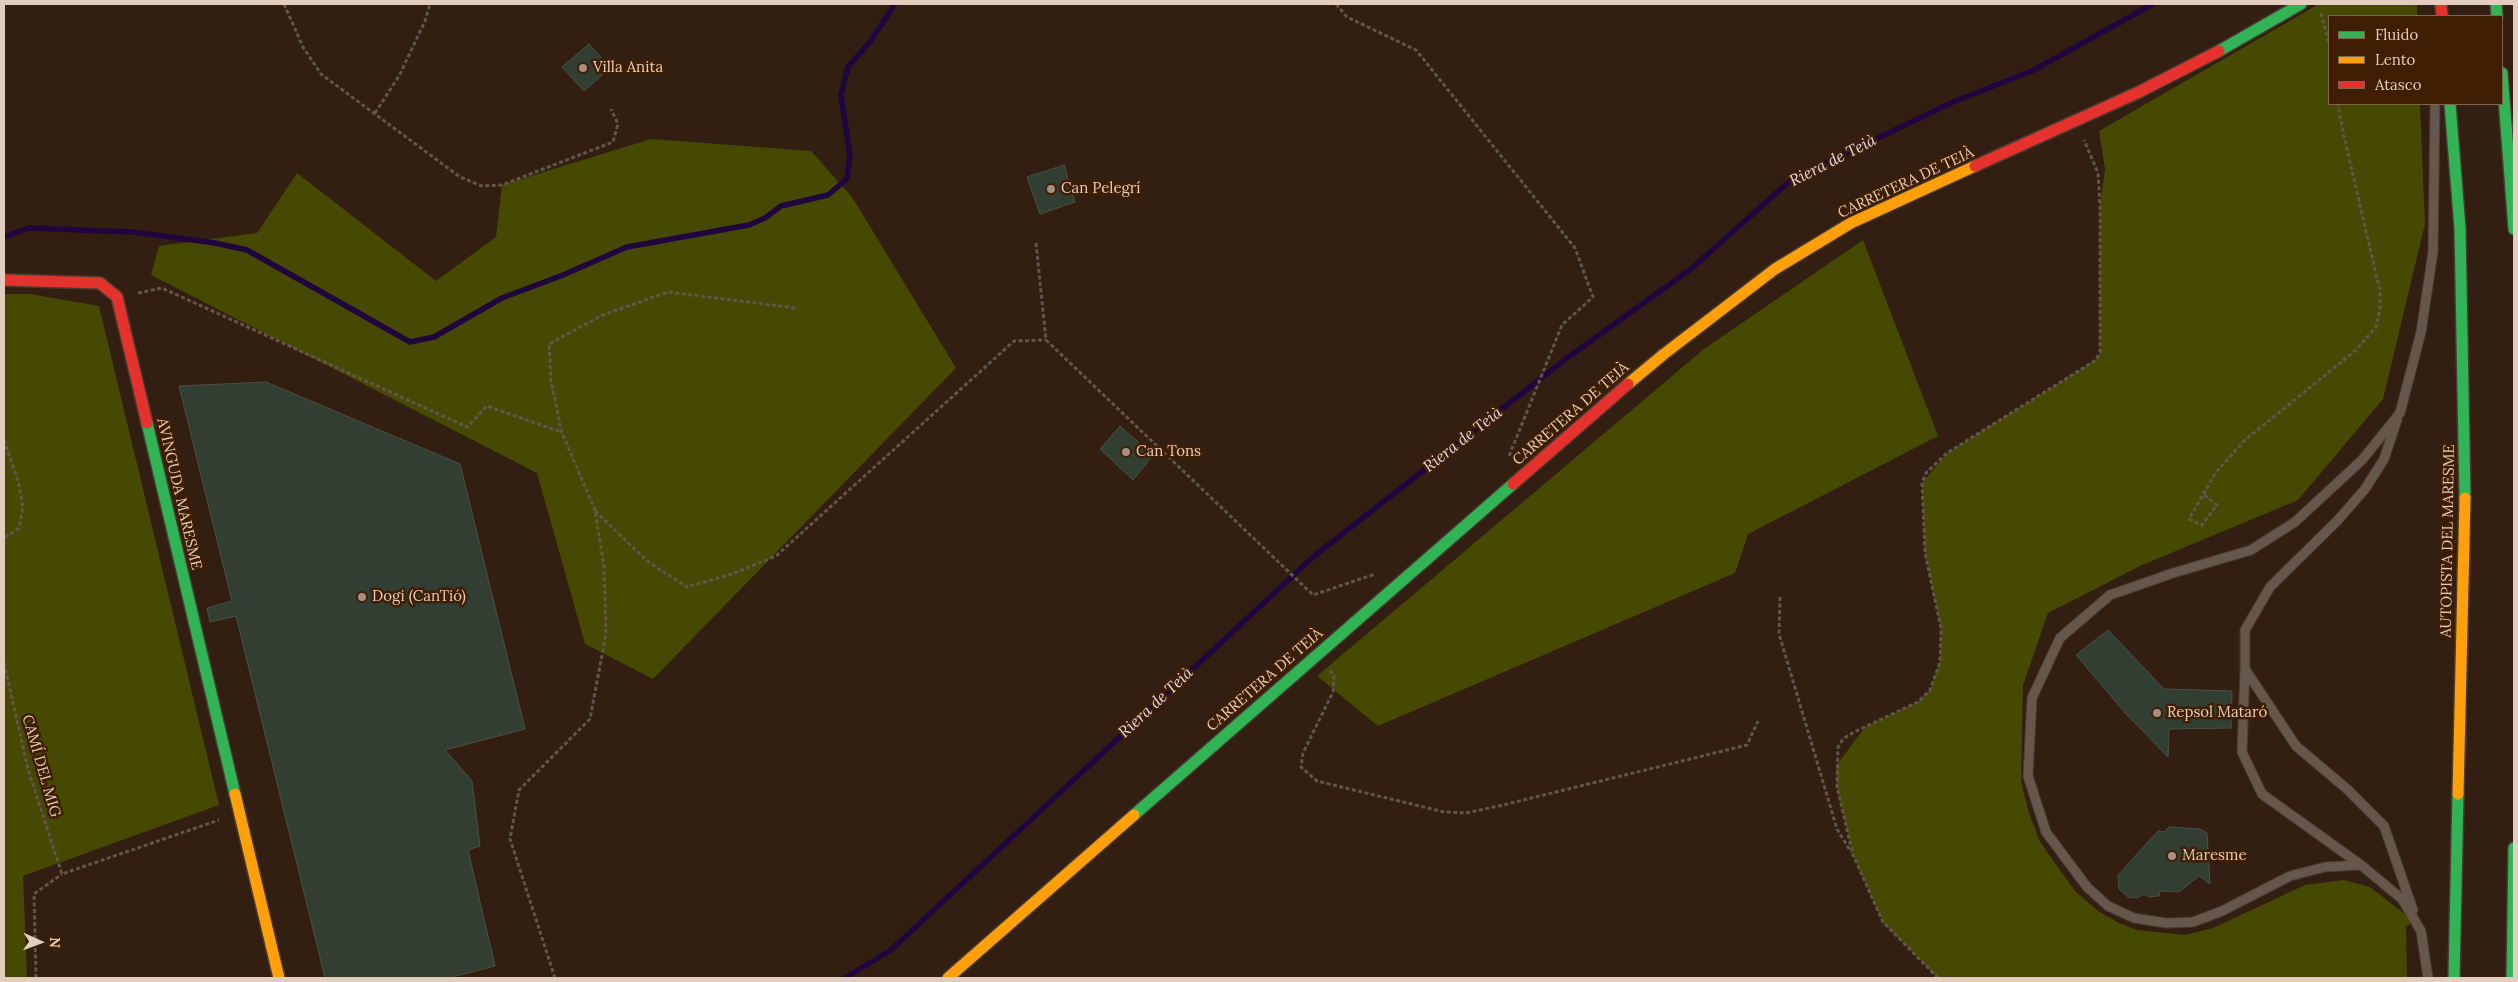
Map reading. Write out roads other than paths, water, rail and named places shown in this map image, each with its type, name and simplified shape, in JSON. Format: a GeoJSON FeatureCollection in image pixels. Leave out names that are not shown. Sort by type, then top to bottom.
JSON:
{"type":"FeatureCollection","features":[{"type":"Feature","properties":{"kind":"main road","name":"CARRETERA DE TEIÀ"},"geometry":{"type":"LineString","coordinates":[[948,978],[1664,354],[1775,269],[1851,223],[2139,92],[2257,31],[2301,4]]}},
{"type":"Feature","properties":{"kind":"main road"},"geometry":{"type":"LineString","coordinates":[[2503,86],[2514,229]]}},
{"type":"Feature","properties":{"kind":"main road","name":"AUTOPISTA DEL MARESME"},"geometry":{"type":"LineString","coordinates":[[2450,105],[2460,228],[2465,481],[2454,978]]}},
{"type":"Feature","properties":{"kind":"main road","name":"AVINGUDA MARESME"},"geometry":{"type":"LineString","coordinates":[[4,280],[100,283],[117,297],[238,813],[279,978]]}},
{"type":"Feature","properties":{"kind":"main road"},"geometry":{"type":"LineString","coordinates":[[2512,978],[2514,848]]}},
{"type":"Feature","properties":{"kind":"lane"},"geometry":{"type":"LineString","coordinates":[[2421,931],[2402,899],[2361,865],[2262,794],[2242,752],[2245,630],[2270,587],[2338,520],[2365,489],[2384,459],[2400,413],[2421,332],[2433,252],[2435,105]]}},
{"type":"Feature","properties":{"kind":"lane"},"geometry":{"type":"LineString","coordinates":[[2361,865],[2325,867],[2290,876],[2222,911],[2193,922],[2166,923],[2134,918],[2108,906],[2087,887],[2046,832],[2028,776],[2032,698],[2060,638],[2110,595],[2173,573],[2250,550],[2295,522],[2362,460],[2400,413]]}},
{"type":"Feature","properties":{"kind":"lane"},"geometry":{"type":"LineString","coordinates":[[2245,669],[2296,746],[2347,789],[2384,826],[2421,931],[2428,978]]}},
{"type":"Feature","properties":{"kind":"waterway"},"geometry":{"type":"LineString","coordinates":[[4,237],[29,228],[133,232],[215,243],[247,250],[410,342],[434,337],[502,298],[563,275],[627,247],[749,225],[765,218],[781,206],[828,195],[847,179],[850,155],[841,95],[848,67],[870,42],[895,4]]}},
{"type":"Feature","properties":{"kind":"waterway","name":"Riera de Teià"},"geometry":{"type":"LineString","coordinates":[[845,978],[891,950],[1313,557],[1563,361],[1691,269],[1791,180],[1953,102],[2034,70],[2153,4]]}},
{"type":"Feature","properties":{"kind":"place","name":"Villa Anita"},"geometry":{"type":"Point","coordinates":[583,68]}},
{"type":"Feature","properties":{"kind":"place","name":"Can Pelegrí"},"geometry":{"type":"Point","coordinates":[1051,189]}},
{"type":"Feature","properties":{"kind":"place","name":"Can Tons"},"geometry":{"type":"Point","coordinates":[1126,452]}},
{"type":"Feature","properties":{"kind":"place","name":"Dogi (CanTió)"},"geometry":{"type":"Point","coordinates":[362,597]}},
{"type":"Feature","properties":{"kind":"place","name":"Repsol Mataró"},"geometry":{"type":"Point","coordinates":[2157,713]}},
{"type":"Feature","properties":{"kind":"place","name":"Maresme"},"geometry":{"type":"Point","coordinates":[2172,856]}}]}
